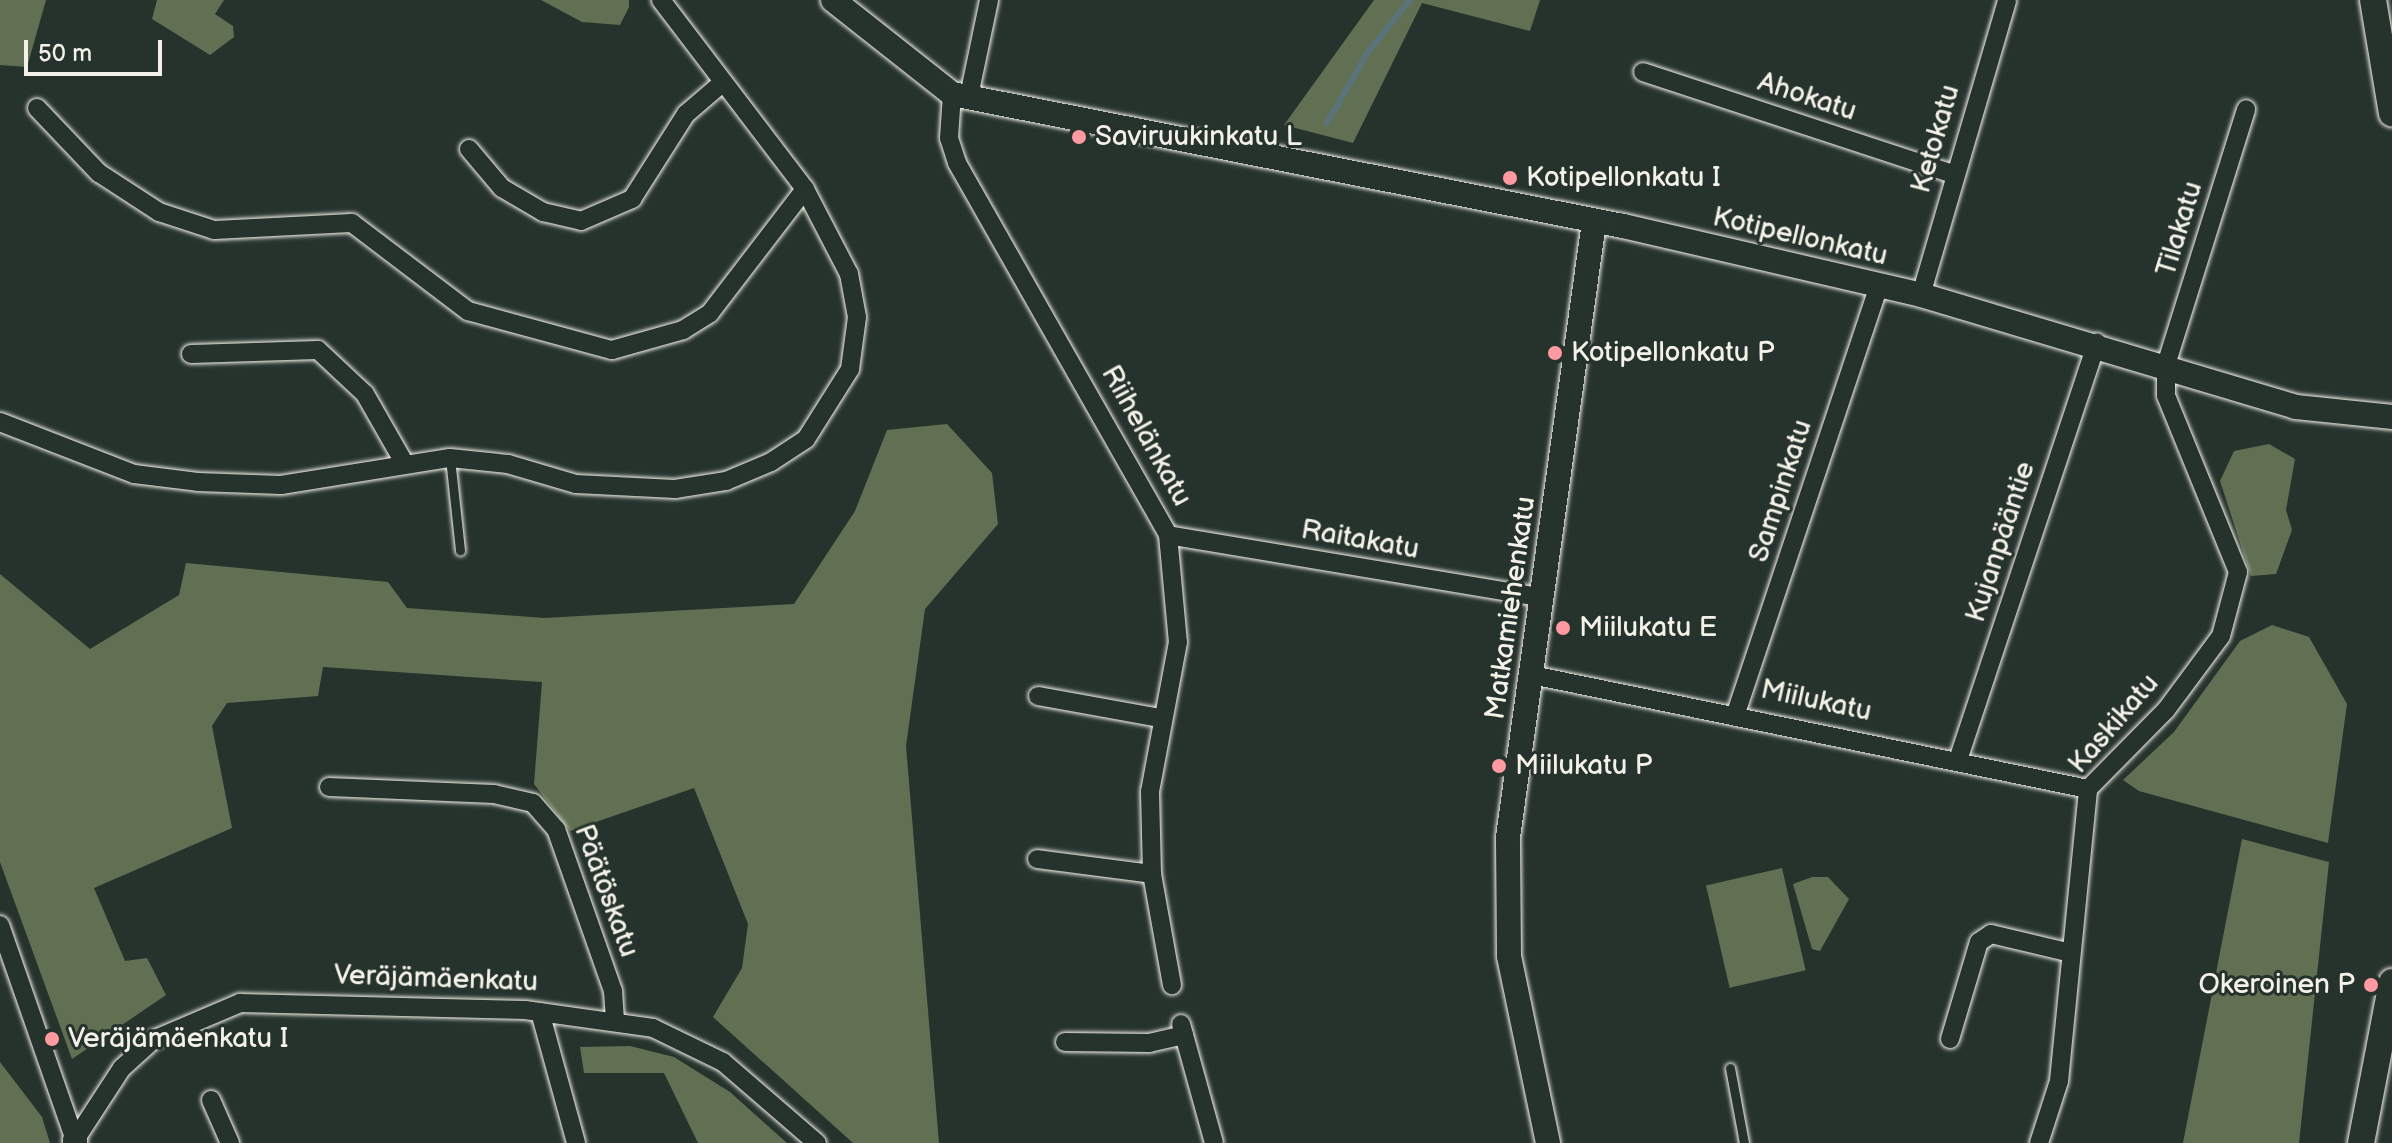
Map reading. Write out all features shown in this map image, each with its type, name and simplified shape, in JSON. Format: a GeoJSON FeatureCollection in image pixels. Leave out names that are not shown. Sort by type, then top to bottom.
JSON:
{"type":"FeatureCollection","features":[{"type":"Feature","properties":{"kind":"main road"},"geometry":{"type":"LineString","coordinates":[[2373,0],[2392,113]]}},
{"type":"Feature","properties":{"kind":"main road"},"geometry":{"type":"LineString","coordinates":[[2361,1143],[2392,982]]}},
{"type":"Feature","properties":{"kind":"street"},"geometry":{"type":"LineString","coordinates":[[0,422],[119,470],[198,482],[281,485],[450,458],[508,464],[576,484],[675,489],[726,481],[806,439],[850,369],[857,317],[833,234],[805,189],[661,0]]}},
{"type":"Feature","properties":{"kind":"street"},"geometry":{"type":"LineString","coordinates":[[833,0],[960,95]]}},
{"type":"Feature","properties":{"kind":"street","name":"Riihelänkatu"},"geometry":{"type":"LineString","coordinates":[[989,0],[949,138],[957,163],[1168,535],[1178,642],[1160,718],[1150,792],[1152,874],[1172,985]]}},
{"type":"Feature","properties":{"kind":"street","name":"Ketokatu"},"geometry":{"type":"LineString","coordinates":[[1921,295],[2007,0]]}},
{"type":"Feature","properties":{"kind":"street","name":"Ahokatu"},"geometry":{"type":"LineString","coordinates":[[1643,72],[1954,174]]}},
{"type":"Feature","properties":{"kind":"street"},"geometry":{"type":"LineString","coordinates":[[469,149],[502,188],[543,212],[581,221],[632,199],[686,114],[722,83]]}},
{"type":"Feature","properties":{"kind":"street","name":"Kotipellonkatu"},"geometry":{"type":"LineString","coordinates":[[960,95],[1594,222],[1921,295],[2097,343],[2296,407],[2392,417]]}},
{"type":"Feature","properties":{"kind":"street"},"geometry":{"type":"LineString","coordinates":[[37,108],[99,173],[159,212],[214,230],[352,223],[468,311],[612,350],[683,330],[710,313],[805,189]]}},
{"type":"Feature","properties":{"kind":"street","name":"Tilakatu"},"geometry":{"type":"LineString","coordinates":[[2166,365],[2246,109]]}},
{"type":"Feature","properties":{"kind":"street","name":"Matkamiehenkatu"},"geometry":{"type":"LineString","coordinates":[[1548,1143],[1505,912],[1532,675],[1594,222]]}},
{"type":"Feature","properties":{"kind":"street","name":"Sampinkatu"},"geometry":{"type":"LineString","coordinates":[[1736,713],[1879,286]]}},
{"type":"Feature","properties":{"kind":"street","name":"Kujanpääntie"},"geometry":{"type":"LineString","coordinates":[[1958,760],[2097,343]]}},
{"type":"Feature","properties":{"kind":"street"},"geometry":{"type":"LineString","coordinates":[[191,354],[318,350],[365,394],[405,464]]}},
{"type":"Feature","properties":{"kind":"street","name":"Kaskikatu"},"geometry":{"type":"LineString","coordinates":[[2039,1143],[2059,1081],[2067,952],[2088,789],[2166,710],[2221,636],[2238,572],[2166,396],[2166,365]]}},
{"type":"Feature","properties":{"kind":"street","name":"Raitakatu"},"geometry":{"type":"LineString","coordinates":[[1168,535],[1543,598]]}},
{"type":"Feature","properties":{"kind":"street","name":"Miilukatu"},"geometry":{"type":"LineString","coordinates":[[1532,675],[1736,713],[2088,789]]}},
{"type":"Feature","properties":{"kind":"street"},"geometry":{"type":"LineString","coordinates":[[1038,696],[1160,718]]}},
{"type":"Feature","properties":{"kind":"street","name":"Päätöskatu"},"geometry":{"type":"LineString","coordinates":[[329,787],[494,794],[533,803],[556,829],[613,991],[615,1019]]}},
{"type":"Feature","properties":{"kind":"street"},"geometry":{"type":"LineString","coordinates":[[1037,859],[1152,874]]}},
{"type":"Feature","properties":{"kind":"street"},"geometry":{"type":"LineString","coordinates":[[0,925],[75,1142]]}},
{"type":"Feature","properties":{"kind":"street"},"geometry":{"type":"LineString","coordinates":[[1950,1039],[1979,942],[1991,934],[2067,952]]}},
{"type":"Feature","properties":{"kind":"street","name":"Veräjämäenkatu"},"geometry":{"type":"LineString","coordinates":[[75,1142],[122,1068],[153,1040],[240,1003],[540,1012],[615,1019],[689,1042],[723,1062],[817,1143]]}},
{"type":"Feature","properties":{"kind":"street"},"geometry":{"type":"LineString","coordinates":[[540,1012],[576,1143]]}},
{"type":"Feature","properties":{"kind":"street"},"geometry":{"type":"LineString","coordinates":[[1065,1042],[1149,1043],[1182,1030],[1214,1143]]}},
{"type":"Feature","properties":{"kind":"street"},"geometry":{"type":"LineString","coordinates":[[211,1100],[230,1143]]}},
{"type":"Feature","properties":{"kind":"lane"},"geometry":{"type":"LineString","coordinates":[[450,458],[460,550]]}},
{"type":"Feature","properties":{"kind":"lane"},"geometry":{"type":"LineString","coordinates":[[1730,1068],[1744,1143]]}},
{"type":"Feature","properties":{"kind":"green space"},"geometry":{"type":"Polygon","coordinates":[[[0,0],[46,0],[27,67],[0,65],[0,0]]]}},
{"type":"Feature","properties":{"kind":"green space"},"geometry":{"type":"Polygon","coordinates":[[[157,0],[224,0],[215,14],[233,26],[234,37],[210,55],[152,19],[157,0]]]}},
{"type":"Feature","properties":{"kind":"green space"},"geometry":{"type":"Polygon","coordinates":[[[541,0],[629,0],[629,7],[620,25],[582,22],[541,0]]]}},
{"type":"Feature","properties":{"kind":"green space"},"geometry":{"type":"Polygon","coordinates":[[[1374,0],[1540,0],[1530,31],[1422,3],[1353,143],[1284,125],[1374,0]]]}},
{"type":"Feature","properties":{"kind":"green space"},"geometry":{"type":"Polygon","coordinates":[[[947,424],[992,473],[998,524],[925,609],[906,746],[939,1143],[853,1143],[713,1017],[742,968],[748,924],[694,788],[570,831],[534,784],[542,682],[323,667],[318,696],[227,703],[212,726],[232,828],[94,888],[125,961],[147,958],[166,995],[72,1059],[0,862],[0,574],[90,649],[179,595],[186,563],[388,582],[407,608],[544,618],[794,604],[855,511],[887,430],[947,424]]]}},
{"type":"Feature","properties":{"kind":"green space"},"geometry":{"type":"Polygon","coordinates":[[[2269,444],[2295,459],[2286,510],[2292,530],[2276,574],[2251,576],[2220,481],[2234,451],[2269,444]]]}},
{"type":"Feature","properties":{"kind":"green space"},"geometry":{"type":"Polygon","coordinates":[[[2272,625],[2309,637],[2347,704],[2328,843],[2139,791],[2123,780],[2174,732],[2240,641],[2272,625]]]}},
{"type":"Feature","properties":{"kind":"green space"},"geometry":{"type":"Polygon","coordinates":[[[2242,839],[2329,862],[2299,1143],[2183,1143],[2242,839]]]}},
{"type":"Feature","properties":{"kind":"green space"},"geometry":{"type":"Polygon","coordinates":[[[1782,868],[1806,970],[1730,988],[1706,886],[1782,868]]]}},
{"type":"Feature","properties":{"kind":"green space"},"geometry":{"type":"Polygon","coordinates":[[[1812,877],[1828,877],[1849,899],[1820,951],[1812,949],[1793,884],[1812,877]]]}},
{"type":"Feature","properties":{"kind":"green space"},"geometry":{"type":"Polygon","coordinates":[[[630,1046],[674,1057],[730,1092],[787,1143],[698,1143],[664,1073],[584,1073],[580,1047],[630,1046]]]}},
{"type":"Feature","properties":{"kind":"green space"},"geometry":{"type":"Polygon","coordinates":[[[0,1062],[42,1117],[50,1143],[0,1143],[0,1062]]]}},
{"type":"Feature","properties":{"kind":"waterway"},"geometry":{"type":"LineString","coordinates":[[1327,123],[1368,52],[1410,0]]}},
{"type":"Feature","properties":{"kind":"place","name":"Saviruukinkatu L"},"geometry":{"type":"Point","coordinates":[1079,137]}},
{"type":"Feature","properties":{"kind":"place","name":"Kotipellonkatu I"},"geometry":{"type":"Point","coordinates":[1510,178]}},
{"type":"Feature","properties":{"kind":"place","name":"Kotipellonkatu P"},"geometry":{"type":"Point","coordinates":[1555,353]}},
{"type":"Feature","properties":{"kind":"place","name":"Miilukatu E"},"geometry":{"type":"Point","coordinates":[1563,628]}},
{"type":"Feature","properties":{"kind":"place","name":"Miilukatu P"},"geometry":{"type":"Point","coordinates":[1499,766]}},
{"type":"Feature","properties":{"kind":"place","name":"Okeroinen P"},"geometry":{"type":"Point","coordinates":[2371,985]}},
{"type":"Feature","properties":{"kind":"place","name":"Veräjämäenkatu I"},"geometry":{"type":"Point","coordinates":[52,1039]}}]}
